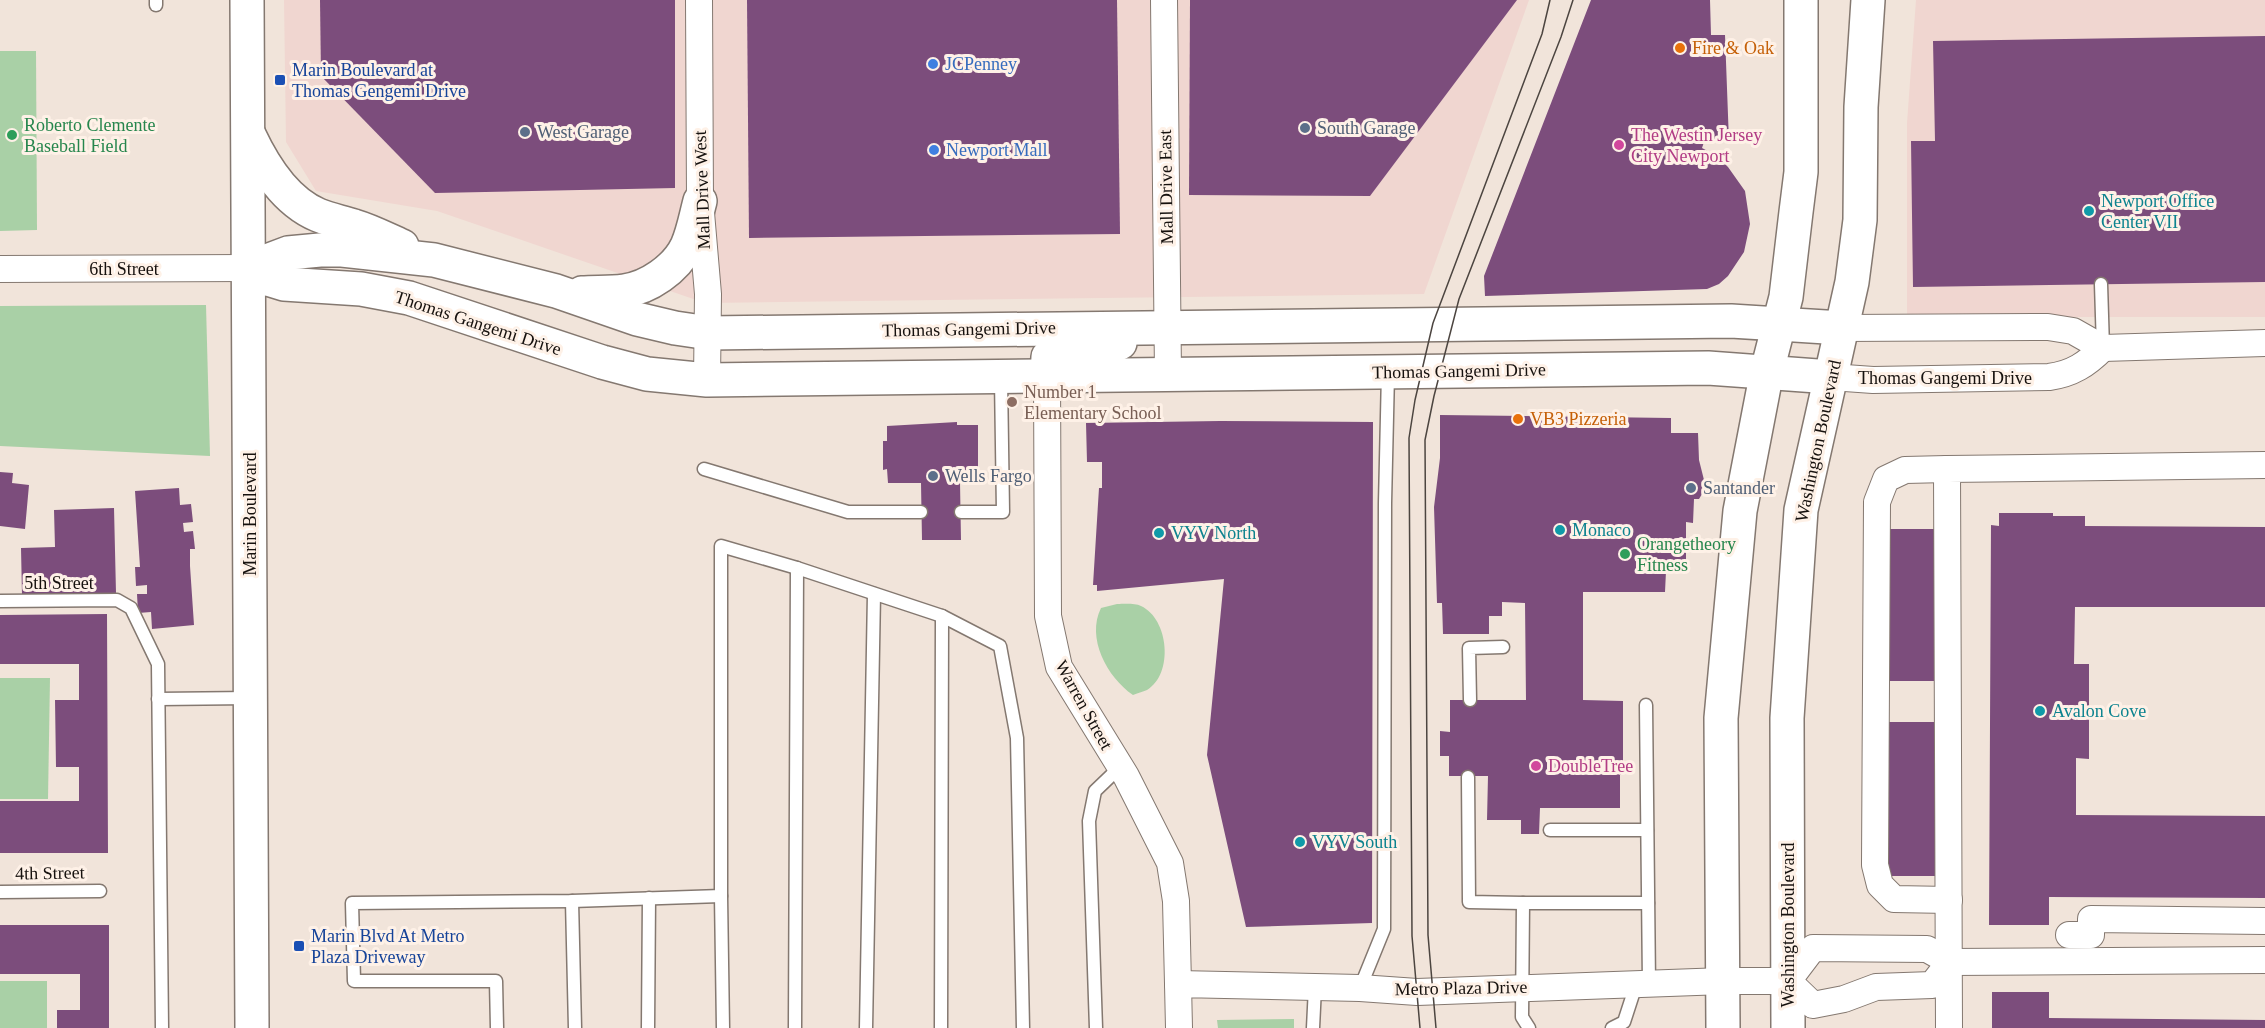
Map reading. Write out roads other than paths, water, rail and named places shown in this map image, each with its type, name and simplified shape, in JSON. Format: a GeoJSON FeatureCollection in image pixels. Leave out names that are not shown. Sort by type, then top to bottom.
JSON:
{"type":"FeatureCollection","features":[{"type":"Feature","properties":{"kind":"street","name":"Marin Boulevard"},"geometry":{"type":"LineString","coordinates":[[247,0],[252,1028]]}},
{"type":"Feature","properties":{"kind":"street","name":"Mall Drive West"},"geometry":{"type":"LineString","coordinates":[[699,0],[700,201],[709,333],[707,380]]}},
{"type":"Feature","properties":{"kind":"street","name":"Mall Drive East"},"geometry":{"type":"LineString","coordinates":[[1164,0],[1168,374]]}},
{"type":"Feature","properties":{"kind":"street"},"geometry":{"type":"LineString","coordinates":[[1723,1028],[1721,718],[1740,511],[1767,371],[1786,297],[1801,172],[1801,0]]}},
{"type":"Feature","properties":{"kind":"street","name":"Washington Boulevard"},"geometry":{"type":"LineString","coordinates":[[1788,1028],[1787,718],[1801,510],[1852,282],[1860,220],[1861,107],[1868,0]]}},
{"type":"Feature","properties":{"kind":"street"},"geometry":{"type":"LineString","coordinates":[[248,131],[267,168],[290,196],[303,206],[317,215],[356,226],[434,260]]}},
{"type":"Feature","properties":{"kind":"street"},"geometry":{"type":"LineString","coordinates":[[556,291],[577,293],[625,291],[651,281],[665,272],[682,255],[700,201]]}},
{"type":"Feature","properties":{"kind":"street","name":"Thomas Gangemi Drive"},"geometry":{"type":"LineString","coordinates":[[320,250],[342,250],[434,260],[556,291],[637,319],[709,333],[1723,321],[1842,328],[2048,327],[2073,331],[2103,348],[2083,366],[2065,374],[2049,377],[1873,380],[1767,371],[1696,368],[707,380],[671,377],[613,366],[409,298],[361,289],[284,284],[248,268],[288,253],[320,250]]}},
{"type":"Feature","properties":{"kind":"street","name":"6th Street"},"geometry":{"type":"LineString","coordinates":[[0,269],[248,268]]}},
{"type":"Feature","properties":{"kind":"street"},"geometry":{"type":"LineString","coordinates":[[1047,375],[1048,357],[1059,351],[1099,350],[1124,342],[1130,327]]}},
{"type":"Feature","properties":{"kind":"street"},"geometry":{"type":"LineString","coordinates":[[2103,348],[2265,343]]}},
{"type":"Feature","properties":{"kind":"street","name":"Warren Street"},"geometry":{"type":"LineString","coordinates":[[1047,375],[1048,616],[1051,634],[1059,667],[1120,767],[1155,830],[1170,863],[1176,900],[1178,984]]}},
{"type":"Feature","properties":{"kind":"street"},"geometry":{"type":"LineString","coordinates":[[1949,900],[1894,899],[1880,885],[1875,865],[1877,502],[1886,479],[1905,470],[2265,465]]}},
{"type":"Feature","properties":{"kind":"street"},"geometry":{"type":"LineString","coordinates":[[1947,469],[1949,1028]]}},
{"type":"Feature","properties":{"kind":"street"},"geometry":{"type":"LineString","coordinates":[[2069,936],[2091,935],[2091,919],[2265,921]]}},
{"type":"Feature","properties":{"kind":"street"},"geometry":{"type":"LineString","coordinates":[[1950,962],[1932,985],[1876,987],[1844,999],[1813,1005],[1788,981],[1814,948],[1927,948],[1950,962],[2265,960]]}},
{"type":"Feature","properties":{"kind":"street","name":"Metro Plaza Drive"},"geometry":{"type":"LineString","coordinates":[[1178,984],[1360,988],[1417,992],[1724,981],[1788,981]]}},
{"type":"Feature","properties":{"kind":"street"},"geometry":{"type":"LineString","coordinates":[[1178,984],[1179,1028]]}},
{"type":"Feature","properties":{"kind":"lane"},"geometry":{"type":"LineString","coordinates":[[2101,284],[2103,348]]}},
{"type":"Feature","properties":{"kind":"lane"},"geometry":{"type":"LineString","coordinates":[[1360,988],[1384,929],[1385,503],[1388,372]]}},
{"type":"Feature","properties":{"kind":"lane"},"geometry":{"type":"LineString","coordinates":[[961,512],[1003,512],[1001,376]]}},
{"type":"Feature","properties":{"kind":"lane"},"geometry":{"type":"LineString","coordinates":[[704,470],[848,512],[921,512]]}},
{"type":"Feature","properties":{"kind":"lane"},"geometry":{"type":"LineString","coordinates":[[723,1028],[721,546],[797,568],[942,616],[1000,646],[1017,738],[1023,1028]]}},
{"type":"Feature","properties":{"kind":"lane"},"geometry":{"type":"LineString","coordinates":[[795,1028],[797,568]]}},
{"type":"Feature","properties":{"kind":"lane"},"geometry":{"type":"LineString","coordinates":[[866,1028],[874,594]]}},
{"type":"Feature","properties":{"kind":"lane","name":"5th Street"},"geometry":{"type":"LineString","coordinates":[[0,601],[117,600],[130,608],[158,664],[158,699]]}},
{"type":"Feature","properties":{"kind":"lane"},"geometry":{"type":"LineString","coordinates":[[941,1028],[942,616]]}},
{"type":"Feature","properties":{"kind":"lane"},"geometry":{"type":"LineString","coordinates":[[1470,700],[1469,648],[1503,647]]}},
{"type":"Feature","properties":{"kind":"lane"},"geometry":{"type":"LineString","coordinates":[[162,1028],[158,699],[250,698]]}},
{"type":"Feature","properties":{"kind":"lane"},"geometry":{"type":"LineString","coordinates":[[1612,1028],[1624,1022],[1642,985],[1648,903],[1646,705]]}},
{"type":"Feature","properties":{"kind":"lane"},"geometry":{"type":"LineString","coordinates":[[1096,1028],[1089,821],[1095,791],[1120,767]]}},
{"type":"Feature","properties":{"kind":"lane"},"geometry":{"type":"LineString","coordinates":[[1468,777],[1469,902],[1648,903]]}},
{"type":"Feature","properties":{"kind":"lane"},"geometry":{"type":"LineString","coordinates":[[1550,830],[1647,830]]}},
{"type":"Feature","properties":{"kind":"lane","name":"4th Street"},"geometry":{"type":"LineString","coordinates":[[0,892],[100,891]]}},
{"type":"Feature","properties":{"kind":"lane"},"geometry":{"type":"LineString","coordinates":[[497,1028],[496,981],[354,981],[352,903],[572,901],[721,896]]}},
{"type":"Feature","properties":{"kind":"lane"},"geometry":{"type":"LineString","coordinates":[[648,1028],[649,898]]}},
{"type":"Feature","properties":{"kind":"lane"},"geometry":{"type":"LineString","coordinates":[[572,901],[576,1028]]}},
{"type":"Feature","properties":{"kind":"lane"},"geometry":{"type":"LineString","coordinates":[[1523,903],[1522,1017],[1529,1028]]}},
{"type":"Feature","properties":{"kind":"lane"},"geometry":{"type":"LineString","coordinates":[[1313,1028],[1315,987]]}},
{"type":"Feature","properties":{"kind":"tram line"},"geometry":{"type":"LineString","coordinates":[[1420,1028],[1412,936],[1409,438],[1415,400],[1433,323],[1542,34],[1550,0]]}},
{"type":"Feature","properties":{"kind":"tram line"},"geometry":{"type":"LineString","coordinates":[[1436,1028],[1428,935],[1425,440],[1459,299],[1561,37],[1573,0]]}},
{"type":"Feature","properties":{"kind":"place","name":"Fire & Oak"},"geometry":{"type":"Point","coordinates":[1680,48]}},
{"type":"Feature","properties":{"kind":"place","name":"JCPenney"},"geometry":{"type":"Point","coordinates":[933,64]}},
{"type":"Feature","properties":{"kind":"place","name":"Marin Boulevard at Thomas Gengemi Drive"},"geometry":{"type":"Point","coordinates":[280,80]}},
{"type":"Feature","properties":{"kind":"place","name":"South Garage"},"geometry":{"type":"Point","coordinates":[1305,128]}},
{"type":"Feature","properties":{"kind":"place","name":"West Garage"},"geometry":{"type":"Point","coordinates":[525,132]}},
{"type":"Feature","properties":{"kind":"place","name":"Roberto Clemente Baseball Field"},"geometry":{"type":"Point","coordinates":[12,135]}},
{"type":"Feature","properties":{"kind":"place","name":"The Westin Jersey City Newport"},"geometry":{"type":"Point","coordinates":[1619,145]}},
{"type":"Feature","properties":{"kind":"place","name":"Newport Mall"},"geometry":{"type":"Point","coordinates":[934,150]}},
{"type":"Feature","properties":{"kind":"place","name":"Newport Office Center VII"},"geometry":{"type":"Point","coordinates":[2089,211]}},
{"type":"Feature","properties":{"kind":"place","name":"Number 1 Elementary School"},"geometry":{"type":"Point","coordinates":[1012,402]}},
{"type":"Feature","properties":{"kind":"place","name":"VB3 Pizzeria"},"geometry":{"type":"Point","coordinates":[1518,419]}},
{"type":"Feature","properties":{"kind":"place","name":"Wells Fargo"},"geometry":{"type":"Point","coordinates":[933,476]}},
{"type":"Feature","properties":{"kind":"place","name":"Santander"},"geometry":{"type":"Point","coordinates":[1691,488]}},
{"type":"Feature","properties":{"kind":"place","name":"Monaco"},"geometry":{"type":"Point","coordinates":[1560,530]}},
{"type":"Feature","properties":{"kind":"place","name":"VYV North"},"geometry":{"type":"Point","coordinates":[1159,533]}},
{"type":"Feature","properties":{"kind":"place","name":"Orangetheory Fitness"},"geometry":{"type":"Point","coordinates":[1625,554]}},
{"type":"Feature","properties":{"kind":"place","name":"Avalon Cove"},"geometry":{"type":"Point","coordinates":[2040,711]}},
{"type":"Feature","properties":{"kind":"place","name":"DoubleTree"},"geometry":{"type":"Point","coordinates":[1536,766]}},
{"type":"Feature","properties":{"kind":"place","name":"VYV South"},"geometry":{"type":"Point","coordinates":[1300,842]}},
{"type":"Feature","properties":{"kind":"place","name":"Marin Blvd At Metro Plaza Driveway"},"geometry":{"type":"Point","coordinates":[299,946]}}]}
